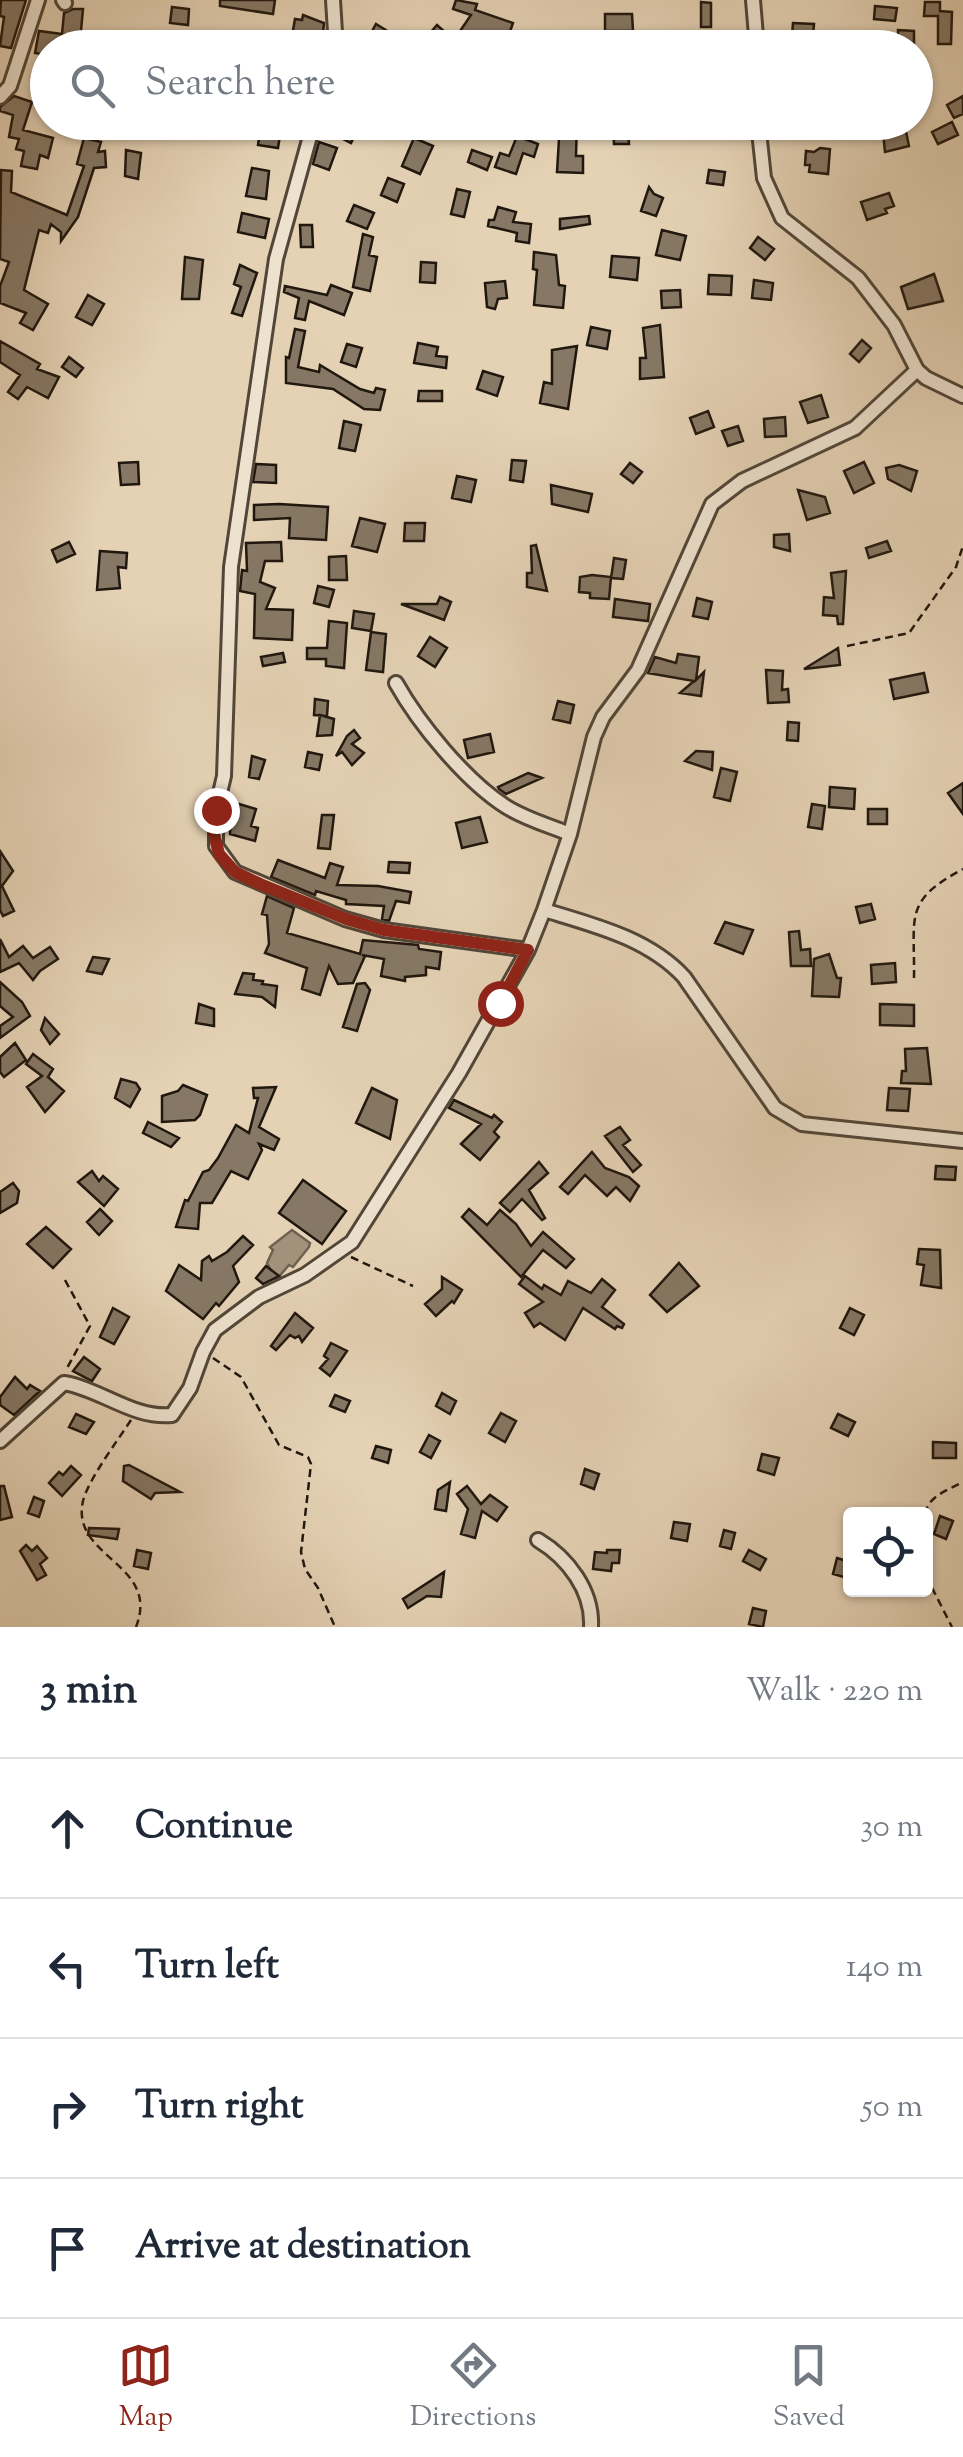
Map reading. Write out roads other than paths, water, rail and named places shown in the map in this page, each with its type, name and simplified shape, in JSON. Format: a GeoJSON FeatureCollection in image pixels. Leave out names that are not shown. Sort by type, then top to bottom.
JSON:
{"type":"FeatureCollection","features":[{"type":"Feature","properties":{"kind":"street"},"geometry":{"type":"LineString","coordinates":[[0,97],[10,86],[38,0]]}},
{"type":"Feature","properties":{"kind":"street"},"geometry":{"type":"LineString","coordinates":[[333,0],[335,30]]}},
{"type":"Feature","properties":{"kind":"street"},"geometry":{"type":"LineString","coordinates":[[753,0],[756,30]]}},
{"type":"Feature","properties":{"kind":"street"},"geometry":{"type":"LineString","coordinates":[[309,140],[276,259],[232,567],[224,776],[216,810],[216,846],[235,872],[346,919],[384,930],[528,950]]}},
{"type":"Feature","properties":{"kind":"street"},"geometry":{"type":"LineString","coordinates":[[760,140],[764,178],[782,218],[858,278],[894,326],[917,370],[963,396]]}},
{"type":"Feature","properties":{"kind":"street"},"geometry":{"type":"LineString","coordinates":[[0,1441],[64,1383],[137,1410],[172,1414],[190,1388],[215,1330],[243,1307],[340,1252],[361,1230],[438,1109],[528,950],[570,834],[594,737],[603,717],[638,670],[712,504],[742,481],[855,428],[917,370]]}},
{"type":"Feature","properties":{"kind":"street"},"geometry":{"type":"LineString","coordinates":[[396,683],[414,716],[494,798],[526,817],[570,834]]}},
{"type":"Feature","properties":{"kind":"street"},"geometry":{"type":"LineString","coordinates":[[544,910],[600,928],[668,959],[684,976],[775,1108],[788,1118],[802,1124],[963,1141]]}},
{"type":"Feature","properties":{"kind":"street"},"geometry":{"type":"LineString","coordinates":[[538,1540],[566,1562],[579,1581],[592,1611],[591,1627]]}}]}
